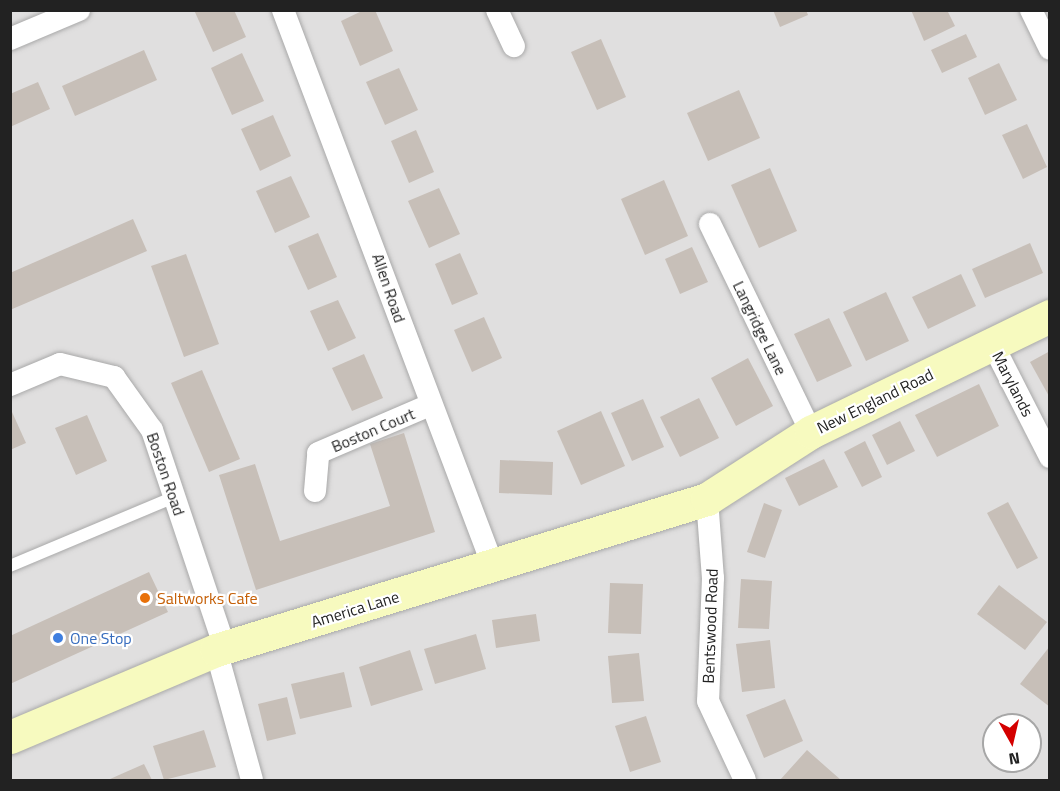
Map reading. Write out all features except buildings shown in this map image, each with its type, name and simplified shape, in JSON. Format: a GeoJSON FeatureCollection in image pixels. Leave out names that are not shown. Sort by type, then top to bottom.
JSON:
{"type":"FeatureCollection","features":[{"type":"Feature","properties":{"kind":"street"},"geometry":{"type":"LineString","coordinates":[[10,39],[79,10]]}},
{"type":"Feature","properties":{"kind":"street","name":"Allen Road"},"geometry":{"type":"LineString","coordinates":[[283,10],[382,267],[430,405],[493,566]]}},
{"type":"Feature","properties":{"kind":"street"},"geometry":{"type":"LineString","coordinates":[[497,10],[514,46]]}},
{"type":"Feature","properties":{"kind":"street"},"geometry":{"type":"LineString","coordinates":[[1031,10],[1050,49]]}},
{"type":"Feature","properties":{"kind":"street","name":"Langridge Lane"},"geometry":{"type":"LineString","coordinates":[[710,224],[811,432]]}},
{"type":"Feature","properties":{"kind":"street","name":"New England Road"},"geometry":{"type":"LineString","coordinates":[[707,500],[811,432],[1050,316]]}},
{"type":"Feature","properties":{"kind":"street","name":"Marylands"},"geometry":{"type":"LineString","coordinates":[[992,343],[1050,457]]}},
{"type":"Feature","properties":{"kind":"street","name":"Boston Road"},"geometry":{"type":"LineString","coordinates":[[10,385],[60,364],[114,377],[152,430],[221,649],[252,780]]}},
{"type":"Feature","properties":{"kind":"street","name":"Boston Court"},"geometry":{"type":"LineString","coordinates":[[315,491],[318,453],[430,405]]}},
{"type":"Feature","properties":{"kind":"street","name":"America Lane"},"geometry":{"type":"LineString","coordinates":[[10,737],[221,649],[707,500]]}},
{"type":"Feature","properties":{"kind":"street","name":"Bentswood Road"},"geometry":{"type":"LineString","coordinates":[[707,500],[713,578],[708,701],[745,780]]}},
{"type":"Feature","properties":{"kind":"lane"},"geometry":{"type":"LineString","coordinates":[[10,566],[174,497]]}},
{"type":"Feature","properties":{"kind":"shaded area"},"geometry":{"type":"Polygon","coordinates":[[[10,11],[1049,11],[1049,780],[11,780],[10,11]]]}},
{"type":"Feature","properties":{"kind":"place","name":"Saltworks Cafe"},"geometry":{"type":"Point","coordinates":[145,598]}},
{"type":"Feature","properties":{"kind":"place","name":"One Stop"},"geometry":{"type":"Point","coordinates":[58,638]}}]}
